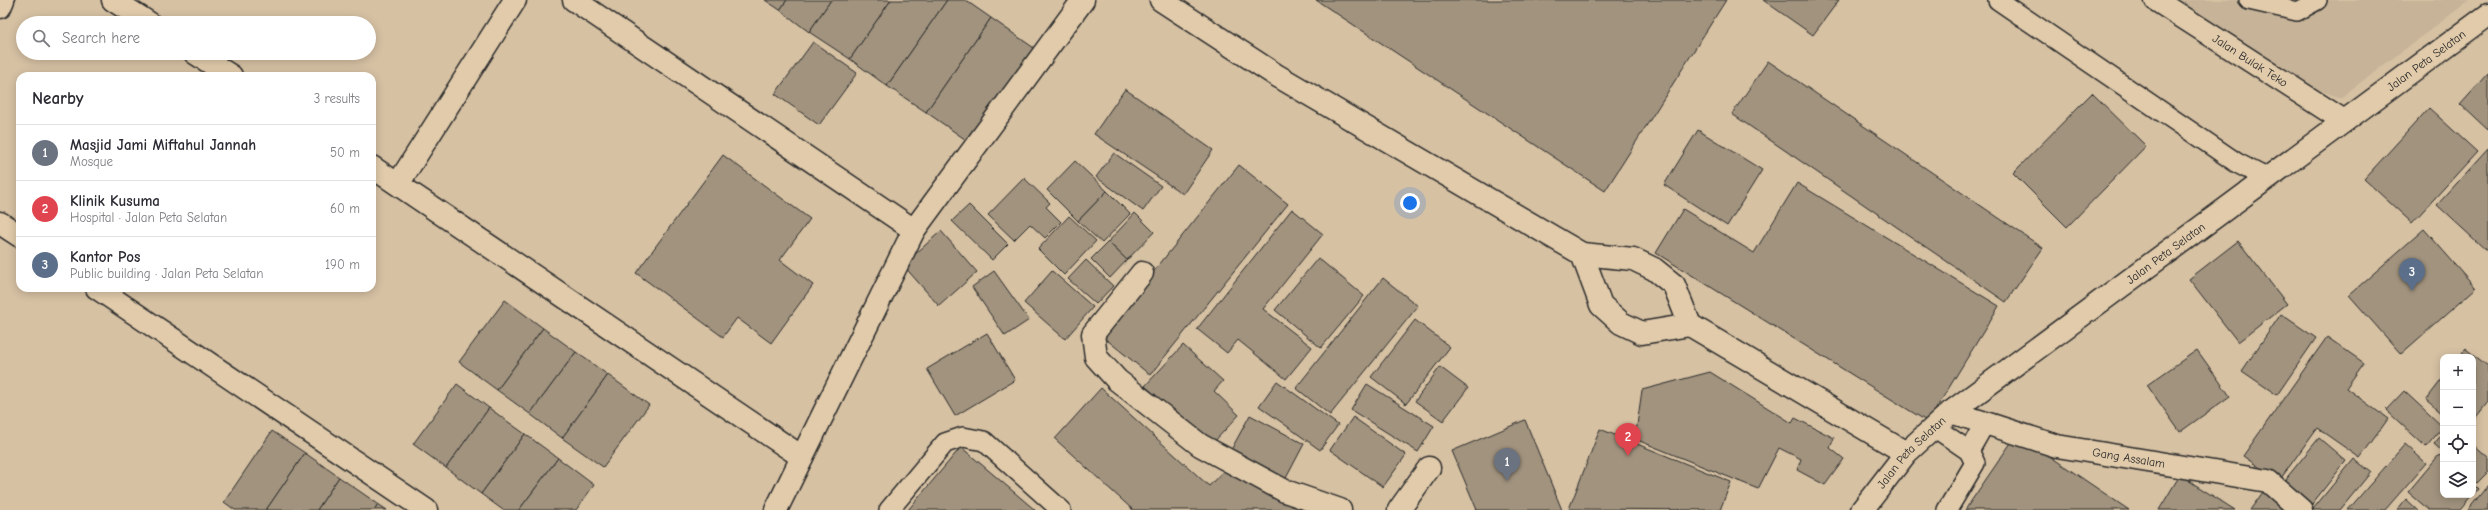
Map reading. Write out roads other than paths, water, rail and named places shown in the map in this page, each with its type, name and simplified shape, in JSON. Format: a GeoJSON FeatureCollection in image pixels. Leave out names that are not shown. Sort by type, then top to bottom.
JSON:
{"type":"FeatureCollection","features":[{"type":"Feature","properties":{"kind":"street"},"geometry":{"type":"LineString","coordinates":[[0,7],[3,0]]}},
{"type":"Feature","properties":{"kind":"street"},"geometry":{"type":"LineString","coordinates":[[113,0],[138,16]]}},
{"type":"Feature","properties":{"kind":"street"},"geometry":{"type":"LineString","coordinates":[[398,184],[515,0]]}},
{"type":"Feature","properties":{"kind":"street"},"geometry":{"type":"LineString","coordinates":[[574,0],[914,230]]}},
{"type":"Feature","properties":{"kind":"street"},"geometry":{"type":"LineString","coordinates":[[776,510],[914,230],[1083,0]]}},
{"type":"Feature","properties":{"kind":"street"},"geometry":{"type":"LineString","coordinates":[[1161,0],[1276,75],[1582,254],[1633,259],[1654,268],[1674,285],[1690,325],[1906,453]]}},
{"type":"Feature","properties":{"kind":"street","name":"Jalan Bulak Teko"},"geometry":{"type":"LineString","coordinates":[[2156,0],[2344,121]]}},
{"type":"Feature","properties":{"kind":"street","name":"Jalan Peta Selatan"},"geometry":{"type":"LineString","coordinates":[[1862,510],[1906,453],[1951,412],[2488,15]]}},
{"type":"Feature","properties":{"kind":"street"},"geometry":{"type":"LineString","coordinates":[[206,60],[225,72]]}},
{"type":"Feature","properties":{"kind":"street"},"geometry":{"type":"LineString","coordinates":[[376,170],[802,457]]}},
{"type":"Feature","properties":{"kind":"street"},"geometry":{"type":"LineString","coordinates":[[0,223],[16,233]]}},
{"type":"Feature","properties":{"kind":"street"},"geometry":{"type":"LineString","coordinates":[[1582,254],[1601,305],[1622,323],[1642,333],[1690,325]]}},
{"type":"Feature","properties":{"kind":"street"},"geometry":{"type":"LineString","coordinates":[[1142,273],[1092,334],[1096,357],[1117,380],[1200,445],[1285,491],[1340,510]]}},
{"type":"Feature","properties":{"kind":"street"},"geometry":{"type":"LineString","coordinates":[[103,292],[426,510]]}},
{"type":"Feature","properties":{"kind":"street","name":"Gang Assalam"},"geometry":{"type":"LineString","coordinates":[[1951,412],[2058,446],[2268,481],[2301,510]]}},
{"type":"Feature","properties":{"kind":"street"},"geometry":{"type":"LineString","coordinates":[[1399,510],[1429,468]]}},
{"type":"Feature","properties":{"kind":"lane"},"geometry":{"type":"LineString","coordinates":[[1998,0],[2237,163],[2266,178]]}},
{"type":"Feature","properties":{"kind":"lane"},"geometry":{"type":"LineString","coordinates":[[2248,0],[2297,11],[2317,0]]}},
{"type":"Feature","properties":{"kind":"lane"},"geometry":{"type":"LineString","coordinates":[[1969,450],[1985,423]]}},
{"type":"Feature","properties":{"kind":"lane"},"geometry":{"type":"LineString","coordinates":[[1934,427],[1969,450],[1975,463],[1947,510]]}},
{"type":"Feature","properties":{"kind":"lane"},"geometry":{"type":"LineString","coordinates":[[889,510],[945,443],[963,437],[984,441],[1061,510]]}},
{"type":"Feature","properties":{"kind":"place","name":"Kantor Pos"},"geometry":{"type":"Point","coordinates":[2412,291]}},
{"type":"Feature","properties":{"kind":"place","name":"Klinik Kusuma"},"geometry":{"type":"Point","coordinates":[1628,456]}},
{"type":"Feature","properties":{"kind":"place","name":"Masjid Jami Miftahul Jannah"},"geometry":{"type":"Point","coordinates":[1507,481]}}]}
